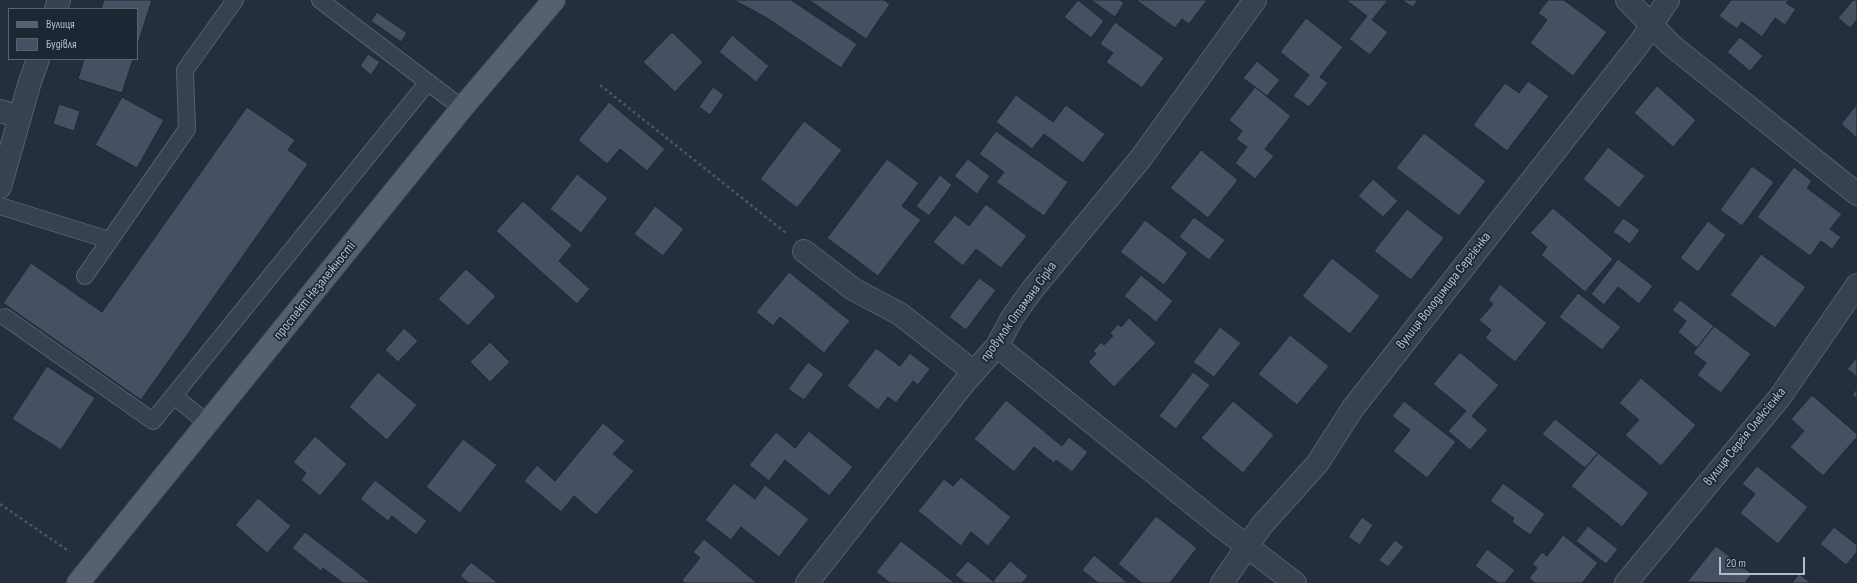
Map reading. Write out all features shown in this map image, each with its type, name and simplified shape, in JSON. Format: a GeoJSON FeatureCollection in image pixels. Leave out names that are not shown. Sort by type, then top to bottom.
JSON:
{"type":"FeatureCollection","features":[{"type":"Feature","properties":{"kind":"main road","name":"проспект Незалежності"},"geometry":{"type":"LineString","coordinates":[[78,583],[462,108],[554,0]]}},
{"type":"Feature","properties":{"kind":"street","name":"провулок Отамана Сірка"},"geometry":{"type":"LineString","coordinates":[[807,583],[974,372],[997,346],[1012,318],[1032,290],[1141,158],[1256,0]]}},
{"type":"Feature","properties":{"kind":"street"},"geometry":{"type":"LineString","coordinates":[[1627,0],[1671,45],[1857,194]]}},
{"type":"Feature","properties":{"kind":"street","name":"вулиця Володимира Сергієнка"},"geometry":{"type":"LineString","coordinates":[[1222,583],[1262,524],[1317,464],[1353,408],[1639,44],[1668,0]]}},
{"type":"Feature","properties":{"kind":"street"},"geometry":{"type":"LineString","coordinates":[[0,187],[10,114],[37,60]]}},
{"type":"Feature","properties":{"kind":"street"},"geometry":{"type":"LineString","coordinates":[[804,251],[866,298],[885,305],[900,314],[974,372]]}},
{"type":"Feature","properties":{"kind":"street","name":"вулиця Сергія Олексієнка"},"geometry":{"type":"LineString","coordinates":[[1626,583],[1780,397],[1857,285]]}},
{"type":"Feature","properties":{"kind":"street"},"geometry":{"type":"LineString","coordinates":[[997,346],[1218,525],[1295,583]]}},
{"type":"Feature","properties":{"kind":"lane"},"geometry":{"type":"LineString","coordinates":[[85,276],[187,129],[185,70],[235,0]]}},
{"type":"Feature","properties":{"kind":"lane"},"geometry":{"type":"LineString","coordinates":[[320,0],[462,108]]}},
{"type":"Feature","properties":{"kind":"lane"},"geometry":{"type":"LineString","coordinates":[[5,318],[153,421],[428,82]]}},
{"type":"Feature","properties":{"kind":"lane"},"geometry":{"type":"LineString","coordinates":[[0,206],[109,240]]}},
{"type":"Feature","properties":{"kind":"lane"},"geometry":{"type":"LineString","coordinates":[[174,396],[207,423]]}},
{"type":"Feature","properties":{"kind":"path"},"geometry":{"type":"LineString","coordinates":[[600,85],[798,243],[804,251]]}},
{"type":"Feature","properties":{"kind":"path"},"geometry":{"type":"LineString","coordinates":[[0,504],[91,566]]}},
{"type":"Feature","properties":{"kind":"building"},"geometry":{"type":"Polygon","coordinates":[[[104,0],[152,0],[138,44],[138,8],[101,8],[104,0]]]}},
{"type":"Feature","properties":{"kind":"building"},"geometry":{"type":"Polygon","coordinates":[[[734,0],[791,0],[857,44],[841,68],[767,18],[734,0]]]}},
{"type":"Feature","properties":{"kind":"building"},"geometry":{"type":"Polygon","coordinates":[[[809,0],[884,0],[890,4],[866,39],[809,0]]]}},
{"type":"Feature","properties":{"kind":"building"},"geometry":{"type":"Polygon","coordinates":[[[1078,0],[1104,21],[1091,38],[1064,17],[1078,0]]]}},
{"type":"Feature","properties":{"kind":"building"},"geometry":{"type":"Polygon","coordinates":[[[1091,0],[1120,0],[1124,3],[1115,17],[1091,0]]]}},
{"type":"Feature","properties":{"kind":"building"},"geometry":{"type":"Polygon","coordinates":[[[1136,0],[1207,0],[1189,24],[1182,19],[1175,28],[1136,0]]]}},
{"type":"Feature","properties":{"kind":"building"},"geometry":{"type":"Polygon","coordinates":[[[1346,0],[1388,0],[1372,20],[1388,32],[1370,55],[1349,39],[1367,16],[1346,0]]]}},
{"type":"Feature","properties":{"kind":"building"},"geometry":{"type":"Polygon","coordinates":[[[1401,0],[1418,0],[1413,7],[1401,0]]]}},
{"type":"Feature","properties":{"kind":"building"},"geometry":{"type":"Polygon","coordinates":[[[1548,0],[1564,0],[1607,32],[1573,76],[1530,43],[1547,20],[1538,13],[1548,0]]]}},
{"type":"Feature","properties":{"kind":"building"},"geometry":{"type":"Polygon","coordinates":[[[1731,0],[1789,0],[1786,3],[1796,9],[1785,25],[1775,18],[1762,37],[1742,22],[1737,29],[1719,16],[1731,0]]]}},
{"type":"Feature","properties":{"kind":"building"},"geometry":{"type":"Polygon","coordinates":[[[1853,0],[1857,0],[1857,20],[1850,28],[1838,18],[1853,0]]]}},
{"type":"Feature","properties":{"kind":"building"},"geometry":{"type":"Polygon","coordinates":[[[377,12],[407,33],[401,42],[371,21],[377,12]]]}},
{"type":"Feature","properties":{"kind":"building"},"geometry":{"type":"Polygon","coordinates":[[[1306,18],[1343,47],[1320,77],[1328,83],[1309,107],[1293,96],[1309,75],[1280,52],[1306,18]]]}},
{"type":"Feature","properties":{"kind":"building"},"geometry":{"type":"Polygon","coordinates":[[[1115,22],[1164,58],[1142,88],[1106,62],[1113,53],[1100,44],[1115,22]]]}},
{"type":"Feature","properties":{"kind":"building"},"geometry":{"type":"Polygon","coordinates":[[[672,32],[703,62],[675,92],[643,62],[672,32]]]}},
{"type":"Feature","properties":{"kind":"building"},"geometry":{"type":"Polygon","coordinates":[[[732,35],[769,66],[756,82],[719,52],[732,35]]]}},
{"type":"Feature","properties":{"kind":"building"},"geometry":{"type":"Polygon","coordinates":[[[1740,37],[1763,56],[1750,71],[1727,52],[1740,37]]]}},
{"type":"Feature","properties":{"kind":"building"},"geometry":{"type":"Polygon","coordinates":[[[368,54],[380,62],[371,75],[360,66],[368,54]]]}},
{"type":"Feature","properties":{"kind":"building"},"geometry":{"type":"Polygon","coordinates":[[[84,60],[133,60],[122,93],[78,79],[84,60]]]}},
{"type":"Feature","properties":{"kind":"building"},"geometry":{"type":"Polygon","coordinates":[[[1257,61],[1280,80],[1267,96],[1243,78],[1257,61]]]}},
{"type":"Feature","properties":{"kind":"building"},"geometry":{"type":"Polygon","coordinates":[[[1528,81],[1549,96],[1507,151],[1473,125],[1505,83],[1519,93],[1528,81]]]}},
{"type":"Feature","properties":{"kind":"building"},"geometry":{"type":"Polygon","coordinates":[[[1657,86],[1696,120],[1673,147],[1634,113],[1657,86]]]}},
{"type":"Feature","properties":{"kind":"building"},"geometry":{"type":"Polygon","coordinates":[[[713,87],[724,95],[710,115],[699,107],[713,87]]]}},
{"type":"Feature","properties":{"kind":"building"},"geometry":{"type":"Polygon","coordinates":[[[1255,87],[1291,116],[1265,149],[1274,156],[1255,179],[1235,163],[1247,147],[1236,139],[1242,131],[1229,120],[1255,87]]]}},
{"type":"Feature","properties":{"kind":"building"},"geometry":{"type":"Polygon","coordinates":[[[1016,95],[1053,122],[1066,105],[1105,134],[1083,163],[1044,134],[1032,149],[996,122],[1016,95]]]}},
{"type":"Feature","properties":{"kind":"building"},"geometry":{"type":"Polygon","coordinates":[[[122,97],[164,120],[137,168],[95,145],[122,97]]]}},
{"type":"Feature","properties":{"kind":"building"},"geometry":{"type":"Polygon","coordinates":[[[609,102],[665,149],[647,171],[620,149],[607,164],[578,140],[609,102]]]}},
{"type":"Feature","properties":{"kind":"building"},"geometry":{"type":"Polygon","coordinates":[[[59,104],[80,111],[74,131],[53,124],[59,104]]]}},
{"type":"Feature","properties":{"kind":"building"},"geometry":{"type":"Polygon","coordinates":[[[1857,104],[1857,138],[1841,124],[1857,104]]]}},
{"type":"Feature","properties":{"kind":"building"},"geometry":{"type":"Polygon","coordinates":[[[247,107],[295,140],[288,150],[308,164],[141,400],[3,303],[31,263],[102,312],[247,107]]]}},
{"type":"Feature","properties":{"kind":"building"},"geometry":{"type":"Polygon","coordinates":[[[804,121],[842,150],[797,208],[760,179],[804,121]]]}},
{"type":"Feature","properties":{"kind":"building"},"geometry":{"type":"Polygon","coordinates":[[[996,131],[1068,182],[1044,216],[996,182],[1004,172],[979,154],[996,131]]]}},
{"type":"Feature","properties":{"kind":"building"},"geometry":{"type":"Polygon","coordinates":[[[1424,133],[1486,181],[1459,216],[1396,168],[1424,133]]]}},
{"type":"Feature","properties":{"kind":"building"},"geometry":{"type":"Polygon","coordinates":[[[1608,147],[1645,176],[1619,208],[1583,179],[1608,147]]]}},
{"type":"Feature","properties":{"kind":"building"},"geometry":{"type":"Polygon","coordinates":[[[1201,150],[1238,180],[1208,218],[1170,188],[1201,150]]]}},
{"type":"Feature","properties":{"kind":"building"},"geometry":{"type":"Polygon","coordinates":[[[887,159],[919,183],[902,206],[921,220],[878,276],[827,238],[887,159]]]}},
{"type":"Feature","properties":{"kind":"building"},"geometry":{"type":"Polygon","coordinates":[[[968,159],[990,176],[977,194],[954,176],[968,159]]]}},
{"type":"Feature","properties":{"kind":"building"},"geometry":{"type":"Polygon","coordinates":[[[1752,166],[1774,182],[1742,226],[1720,210],[1752,166]]]}},
{"type":"Feature","properties":{"kind":"building"},"geometry":{"type":"Polygon","coordinates":[[[1794,167],[1812,181],[1807,188],[1842,214],[1830,229],[1841,237],[1832,249],[1821,241],[1810,256],[1757,217],[1794,167]]]}},
{"type":"Feature","properties":{"kind":"building"},"geometry":{"type":"Polygon","coordinates":[[[577,174],[608,198],[581,233],[550,209],[577,174]]]}},
{"type":"Feature","properties":{"kind":"building"},"geometry":{"type":"Polygon","coordinates":[[[940,175],[952,185],[929,216],[916,206],[940,175]]]}},
{"type":"Feature","properties":{"kind":"building"},"geometry":{"type":"Polygon","coordinates":[[[1373,179],[1398,201],[1383,217],[1358,196],[1373,179]]]}},
{"type":"Feature","properties":{"kind":"building"},"geometry":{"type":"Polygon","coordinates":[[[523,201],[572,245],[559,261],[590,289],[577,304],[496,231],[523,201]]]}},
{"type":"Feature","properties":{"kind":"building"},"geometry":{"type":"Polygon","coordinates":[[[986,204],[1027,236],[1001,268],[976,249],[963,266],[933,242],[955,215],[969,226],[986,204]]]}},
{"type":"Feature","properties":{"kind":"building"},"geometry":{"type":"Polygon","coordinates":[[[655,206],[684,229],[663,256],[634,234],[655,206]]]}},
{"type":"Feature","properties":{"kind":"building"},"geometry":{"type":"Polygon","coordinates":[[[1553,208],[1613,259],[1585,292],[1541,255],[1547,247],[1530,233],[1553,208]]]}},
{"type":"Feature","properties":{"kind":"building"},"geometry":{"type":"Polygon","coordinates":[[[1407,209],[1444,238],[1411,280],[1374,251],[1407,209]]]}},
{"type":"Feature","properties":{"kind":"building"},"geometry":{"type":"Polygon","coordinates":[[[1194,217],[1225,240],[1209,260],[1179,237],[1194,217]]]}},
{"type":"Feature","properties":{"kind":"building"},"geometry":{"type":"Polygon","coordinates":[[[1623,218],[1640,230],[1630,244],[1613,232],[1623,218]]]}},
{"type":"Feature","properties":{"kind":"building"},"geometry":{"type":"Polygon","coordinates":[[[1145,220],[1188,253],[1164,285],[1120,252],[1145,220]]]}},
{"type":"Feature","properties":{"kind":"building"},"geometry":{"type":"Polygon","coordinates":[[[1708,221],[1726,235],[1698,272],[1680,258],[1708,221]]]}},
{"type":"Feature","properties":{"kind":"building"},"geometry":{"type":"Polygon","coordinates":[[[1761,254],[1806,287],[1775,328],[1730,295],[1761,254]]]}},
{"type":"Feature","properties":{"kind":"building"},"geometry":{"type":"Polygon","coordinates":[[[1332,258],[1380,296],[1350,334],[1302,296],[1332,258]]]}},
{"type":"Feature","properties":{"kind":"building"},"geometry":{"type":"Polygon","coordinates":[[[1618,259],[1653,286],[1639,304],[1618,287],[1604,305],[1591,294],[1618,259]]]}},
{"type":"Feature","properties":{"kind":"building"},"geometry":{"type":"Polygon","coordinates":[[[466,269],[496,296],[468,326],[438,299],[466,269]]]}},
{"type":"Feature","properties":{"kind":"building"},"geometry":{"type":"Polygon","coordinates":[[[789,272],[850,321],[824,353],[780,317],[773,326],[756,312],[789,272]]]}},
{"type":"Feature","properties":{"kind":"building"},"geometry":{"type":"Polygon","coordinates":[[[1141,275],[1173,301],[1156,322],[1124,296],[1141,275]]]}},
{"type":"Feature","properties":{"kind":"building"},"geometry":{"type":"Polygon","coordinates":[[[979,278],[996,290],[966,330],[949,317],[979,278]]]}},
{"type":"Feature","properties":{"kind":"building"},"geometry":{"type":"Polygon","coordinates":[[[1500,284],[1547,323],[1515,362],[1485,338],[1491,330],[1479,320],[1493,304],[1488,300],[1500,284]]]}},
{"type":"Feature","properties":{"kind":"building"},"geometry":{"type":"Polygon","coordinates":[[[1578,293],[1621,327],[1602,350],[1559,317],[1578,293]]]}},
{"type":"Feature","properties":{"kind":"building"},"geometry":{"type":"Polygon","coordinates":[[[1680,300],[1714,326],[1697,348],[1678,332],[1686,321],[1672,310],[1680,300]]]}},
{"type":"Feature","properties":{"kind":"building"},"geometry":{"type":"Polygon","coordinates":[[[1129,318],[1156,343],[1114,387],[1088,362],[1096,354],[1093,351],[1101,342],[1104,345],[1113,336],[1110,333],[1118,324],[1121,327],[1129,318]]]}},
{"type":"Feature","properties":{"kind":"building"},"geometry":{"type":"Polygon","coordinates":[[[1714,326],[1751,354],[1721,393],[1697,375],[1706,363],[1693,353],[1714,326]]]}},
{"type":"Feature","properties":{"kind":"building"},"geometry":{"type":"Polygon","coordinates":[[[1220,327],[1241,343],[1214,377],[1193,362],[1220,327]]]}},
{"type":"Feature","properties":{"kind":"building"},"geometry":{"type":"Polygon","coordinates":[[[404,328],[418,341],[398,362],[385,350],[404,328]]]}},
{"type":"Feature","properties":{"kind":"building"},"geometry":{"type":"Polygon","coordinates":[[[1290,335],[1329,366],[1297,405],[1258,374],[1290,335]]]}},
{"type":"Feature","properties":{"kind":"building"},"geometry":{"type":"Polygon","coordinates":[[[490,342],[510,362],[490,382],[470,362],[490,342]]]}},
{"type":"Feature","properties":{"kind":"building"},"geometry":{"type":"Polygon","coordinates":[[[876,348],[900,366],[910,353],[930,369],[918,385],[913,381],[896,403],[888,397],[878,410],[847,386],[876,348]]]}},
{"type":"Feature","properties":{"kind":"building"},"geometry":{"type":"Polygon","coordinates":[[[1460,352],[1499,385],[1472,416],[1488,430],[1470,450],[1448,431],[1466,411],[1433,384],[1460,352]]]}},
{"type":"Feature","properties":{"kind":"building"},"geometry":{"type":"Polygon","coordinates":[[[1857,357],[1857,377],[1847,369],[1857,357]]]}},
{"type":"Feature","properties":{"kind":"building"},"geometry":{"type":"Polygon","coordinates":[[[808,362],[824,374],[804,400],[788,389],[808,362]]]}},
{"type":"Feature","properties":{"kind":"building"},"geometry":{"type":"Polygon","coordinates":[[[47,366],[95,398],[61,450],[12,419],[47,366]]]}},
{"type":"Feature","properties":{"kind":"building"},"geometry":{"type":"Polygon","coordinates":[[[378,372],[417,405],[387,440],[349,407],[378,372]]]}},
{"type":"Feature","properties":{"kind":"building"},"geometry":{"type":"Polygon","coordinates":[[[1193,372],[1210,385],[1176,429],[1159,416],[1193,372]]]}},
{"type":"Feature","properties":{"kind":"building"},"geometry":{"type":"Polygon","coordinates":[[[1641,378],[1696,425],[1661,466],[1625,435],[1639,420],[1619,403],[1641,378]]]}},
{"type":"Feature","properties":{"kind":"building"},"geometry":{"type":"Polygon","coordinates":[[[1857,388],[1857,399],[1852,395],[1857,388]]]}},
{"type":"Feature","properties":{"kind":"building"},"geometry":{"type":"Polygon","coordinates":[[[1812,395],[1857,434],[1857,437],[1823,476],[1790,447],[1804,431],[1791,419],[1812,395]]]}},
{"type":"Feature","properties":{"kind":"building"},"geometry":{"type":"Polygon","coordinates":[[[1006,400],[1062,446],[1069,437],[1088,452],[1072,472],[1056,460],[1054,463],[1034,447],[1014,472],[974,439],[1006,400]]]}},
{"type":"Feature","properties":{"kind":"building"},"geometry":{"type":"Polygon","coordinates":[[[1233,401],[1274,435],[1243,473],[1201,438],[1233,401]]]}},
{"type":"Feature","properties":{"kind":"building"},"geometry":{"type":"Polygon","coordinates":[[[1404,401],[1456,442],[1427,478],[1393,451],[1410,430],[1392,416],[1404,401]]]}},
{"type":"Feature","properties":{"kind":"building"},"geometry":{"type":"Polygon","coordinates":[[[1555,419],[1598,453],[1585,468],[1542,434],[1555,419]]]}},
{"type":"Feature","properties":{"kind":"building"},"geometry":{"type":"Polygon","coordinates":[[[603,423],[625,441],[613,454],[634,471],[596,515],[574,496],[561,512],[524,481],[537,465],[555,481],[603,423]]]}},
{"type":"Feature","properties":{"kind":"building"},"geometry":{"type":"Polygon","coordinates":[[[809,431],[853,467],[829,496],[785,460],[769,481],[749,465],[776,432],[795,448],[809,431]]]}},
{"type":"Feature","properties":{"kind":"building"},"geometry":{"type":"Polygon","coordinates":[[[315,436],[347,464],[320,496],[301,480],[306,473],[293,462],[315,436]]]}},
{"type":"Feature","properties":{"kind":"building"},"geometry":{"type":"Polygon","coordinates":[[[463,439],[497,465],[460,513],[426,487],[463,439]]]}},
{"type":"Feature","properties":{"kind":"building"},"geometry":{"type":"Polygon","coordinates":[[[1598,453],[1649,493],[1622,527],[1571,486],[1598,453]]]}},
{"type":"Feature","properties":{"kind":"building"},"geometry":{"type":"Polygon","coordinates":[[[1757,466],[1808,507],[1778,544],[1740,513],[1755,494],[1742,484],[1757,466]]]}},
{"type":"Feature","properties":{"kind":"building"},"geometry":{"type":"Polygon","coordinates":[[[961,477],[1011,517],[988,546],[971,532],[961,546],[918,511],[944,479],[953,486],[961,477]]]}},
{"type":"Feature","properties":{"kind":"building"},"geometry":{"type":"Polygon","coordinates":[[[375,480],[427,521],[416,535],[392,516],[388,521],[360,499],[375,480]]]}},
{"type":"Feature","properties":{"kind":"building"},"geometry":{"type":"Polygon","coordinates":[[[734,483],[755,499],[765,485],[809,519],[779,557],[741,527],[731,540],[705,520],[734,483]]]}},
{"type":"Feature","properties":{"kind":"building"},"geometry":{"type":"Polygon","coordinates":[[[1503,483],[1545,514],[1530,535],[1512,522],[1514,518],[1490,501],[1503,483]]]}},
{"type":"Feature","properties":{"kind":"building"},"geometry":{"type":"Polygon","coordinates":[[[258,498],[291,526],[267,553],[235,525],[258,498]]]}},
{"type":"Feature","properties":{"kind":"building"},"geometry":{"type":"Polygon","coordinates":[[[1156,516],[1197,548],[1170,583],[1142,583],[1118,564],[1156,516]]]}},
{"type":"Feature","properties":{"kind":"building"},"geometry":{"type":"Polygon","coordinates":[[[1362,517],[1373,525],[1360,545],[1348,537],[1362,517]]]}},
{"type":"Feature","properties":{"kind":"building"},"geometry":{"type":"Polygon","coordinates":[[[1588,526],[1618,549],[1606,564],[1576,541],[1588,526]]]}},
{"type":"Feature","properties":{"kind":"building"},"geometry":{"type":"Polygon","coordinates":[[[1834,527],[1857,545],[1857,552],[1846,565],[1820,544],[1834,527]]]}},
{"type":"Feature","properties":{"kind":"building"},"geometry":{"type":"Polygon","coordinates":[[[305,532],[371,583],[343,583],[323,568],[321,571],[292,548],[305,532]]]}},
{"type":"Feature","properties":{"kind":"building"},"geometry":{"type":"Polygon","coordinates":[[[1563,535],[1598,563],[1582,583],[1535,583],[1529,578],[1537,568],[1532,564],[1542,552],[1547,556],[1563,535]]]}},
{"type":"Feature","properties":{"kind":"building"},"geometry":{"type":"Polygon","coordinates":[[[704,539],[757,583],[685,583],[682,580],[700,558],[693,552],[704,539]]]}},
{"type":"Feature","properties":{"kind":"building"},"geometry":{"type":"Polygon","coordinates":[[[1395,540],[1404,547],[1388,567],[1379,560],[1395,540]]]}},
{"type":"Feature","properties":{"kind":"building"},"geometry":{"type":"Polygon","coordinates":[[[901,541],[955,583],[890,583],[876,572],[901,541]]]}},
{"type":"Feature","properties":{"kind":"building"},"geometry":{"type":"Polygon","coordinates":[[[1716,546],[1752,574],[1746,581],[1749,583],[1687,582],[1716,546]]]}},
{"type":"Feature","properties":{"kind":"building"},"geometry":{"type":"Polygon","coordinates":[[[1487,549],[1515,570],[1505,583],[1498,583],[1475,566],[1487,549]]]}},
{"type":"Feature","properties":{"kind":"building"},"geometry":{"type":"Polygon","coordinates":[[[1094,555],[1128,583],[1098,583],[1082,570],[1094,555]]]}},
{"type":"Feature","properties":{"kind":"building"},"geometry":{"type":"Polygon","coordinates":[[[968,561],[995,583],[965,583],[955,575],[968,561]]]}},
{"type":"Feature","properties":{"kind":"building"},"geometry":{"type":"Polygon","coordinates":[[[1010,561],[1028,576],[1022,583],[995,583],[993,581],[1010,561]]]}},
{"type":"Feature","properties":{"kind":"building"},"geometry":{"type":"Polygon","coordinates":[[[471,562],[498,583],[469,583],[460,576],[471,562]]]}},
{"type":"Feature","properties":{"kind":"building"},"geometry":{"type":"Polygon","coordinates":[[[1799,574],[1811,583],[1792,583],[1799,574]]]}}]}
